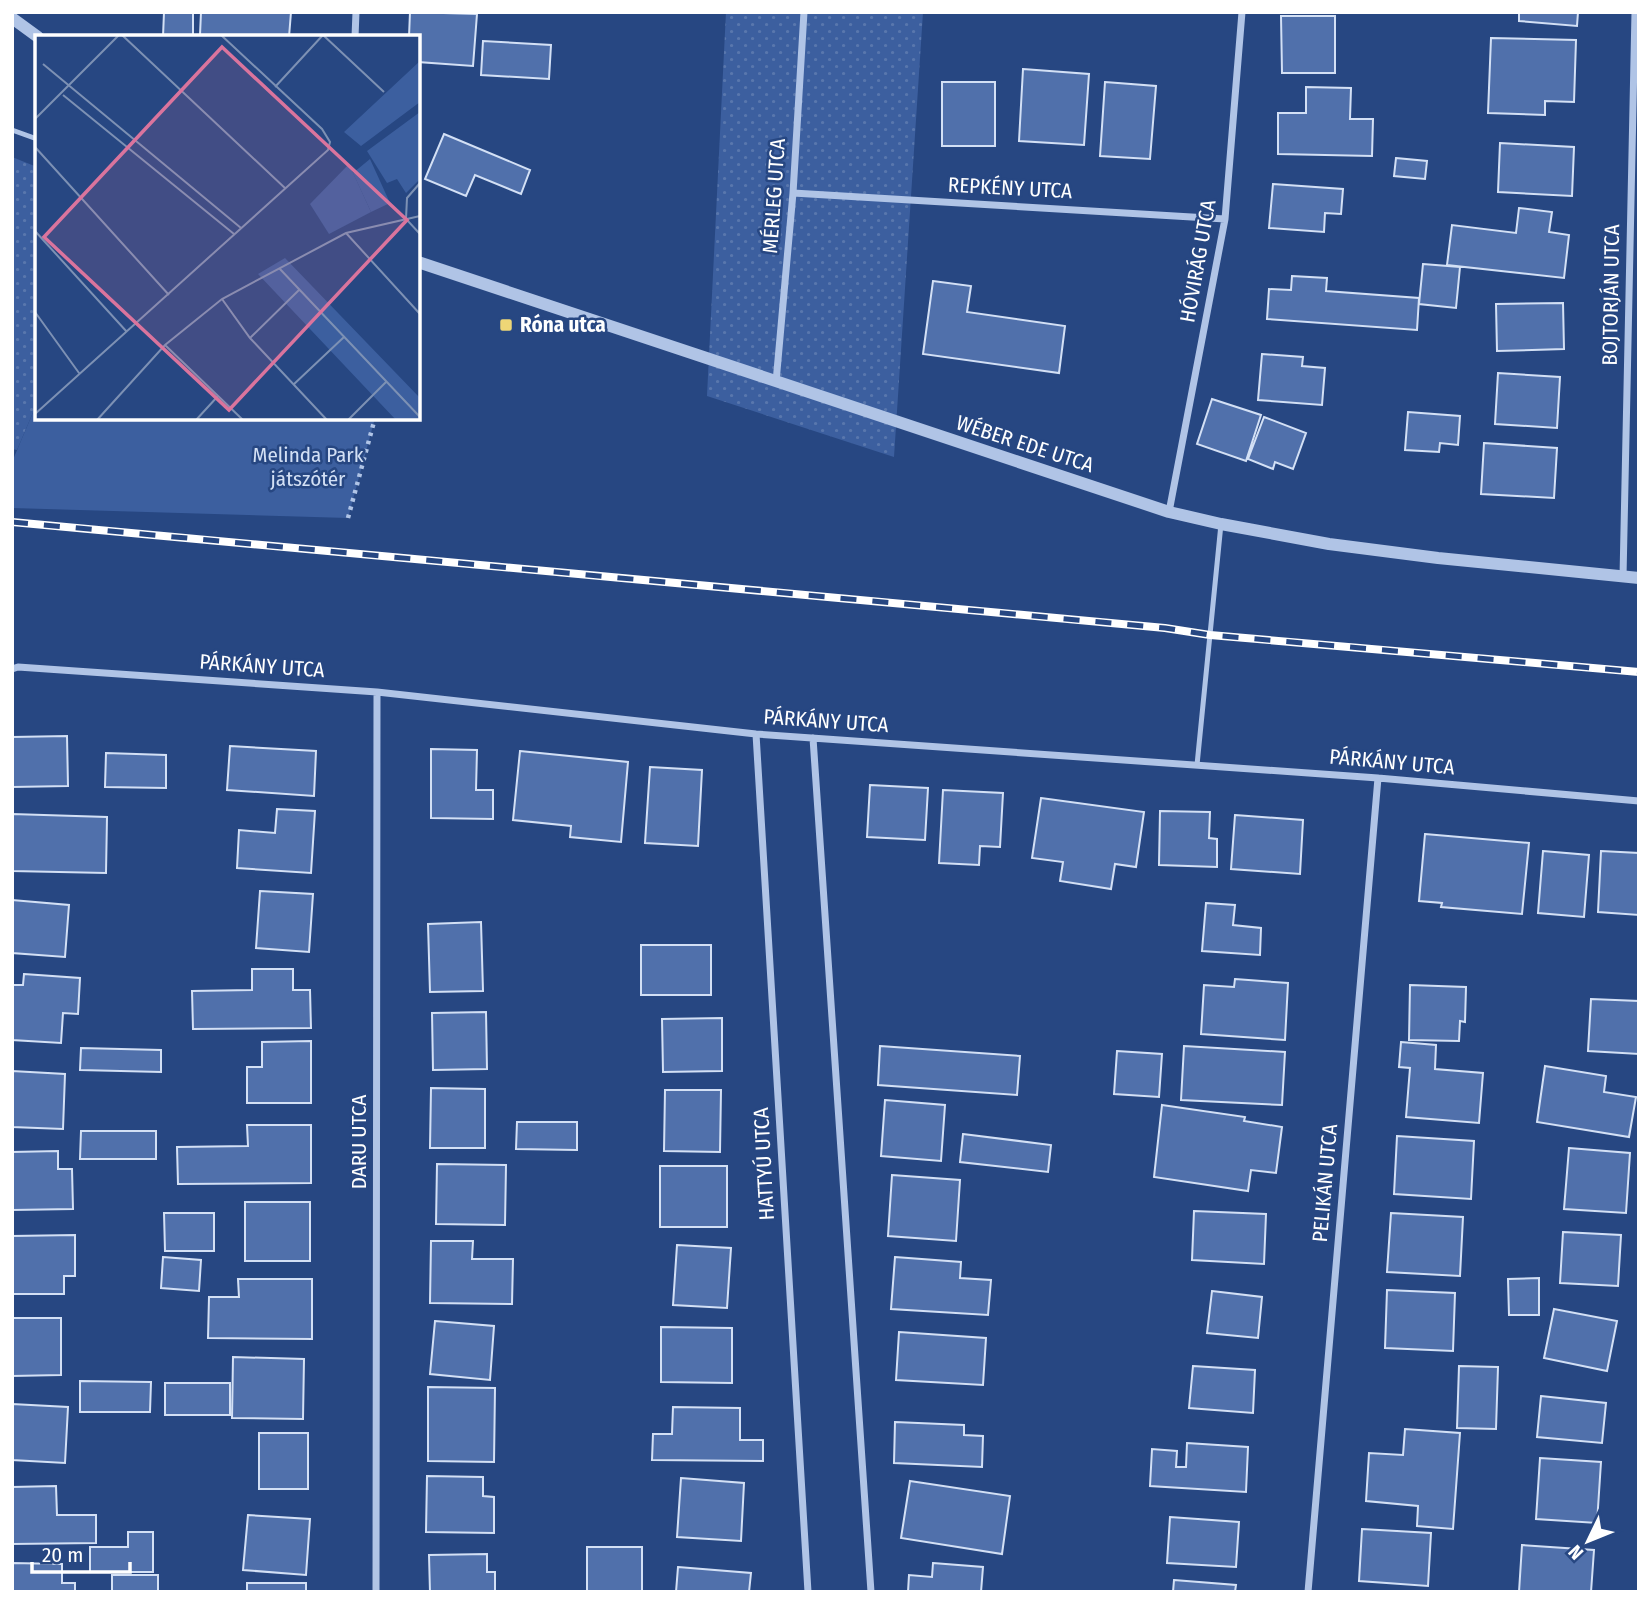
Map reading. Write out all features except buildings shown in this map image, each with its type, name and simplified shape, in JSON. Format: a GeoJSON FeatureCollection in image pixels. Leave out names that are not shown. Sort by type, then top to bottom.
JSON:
{"type":"FeatureCollection","features":[{"type":"Feature","properties":{"kind":"street"},"geometry":{"type":"LineString","coordinates":[[355,35],[356,12]]}},
{"type":"Feature","properties":{"kind":"street","name":"MÉRLEG UTCA"},"geometry":{"type":"LineString","coordinates":[[776,382],[793,193],[803,12]]}},
{"type":"Feature","properties":{"kind":"street","name":"HÓVIRÁG UTCA"},"geometry":{"type":"LineString","coordinates":[[1169,512],[1225,219],[1242,12]]}},
{"type":"Feature","properties":{"kind":"street","name":"BOJTORJÁN UTCA"},"geometry":{"type":"LineString","coordinates":[[1623,578],[1636,116],[1634,12]]}},
{"type":"Feature","properties":{"kind":"street"},"geometry":{"type":"LineString","coordinates":[[12,18],[35,35]]}},
{"type":"Feature","properties":{"kind":"street","name":"REPKÉNY UTCA"},"geometry":{"type":"LineString","coordinates":[[793,193],[1225,219]]}},
{"type":"Feature","properties":{"kind":"street","name":"WÉBER EDE UTCA"},"geometry":{"type":"LineString","coordinates":[[420,263],[1169,512],[1329,544],[1639,578]]}},
{"type":"Feature","properties":{"kind":"street","name":"PÁRKÁNY UTCA"},"geometry":{"type":"LineString","coordinates":[[12,669],[18,667],[377,692],[756,734],[1378,778],[1639,801]]}},
{"type":"Feature","properties":{"kind":"street","name":"DARU UTCA"},"geometry":{"type":"LineString","coordinates":[[376,1592],[377,692]]}},
{"type":"Feature","properties":{"kind":"street","name":"HATTYÚ UTCA"},"geometry":{"type":"LineString","coordinates":[[756,734],[808,1592]]}},
{"type":"Feature","properties":{"kind":"street"},"geometry":{"type":"LineString","coordinates":[[813,738],[871,1592]]}},
{"type":"Feature","properties":{"kind":"street","name":"PELIKÁN UTCA"},"geometry":{"type":"LineString","coordinates":[[1308,1592],[1378,778]]}},
{"type":"Feature","properties":{"kind":"lane"},"geometry":{"type":"LineString","coordinates":[[12,130],[35,138]]}},
{"type":"Feature","properties":{"kind":"lane"},"geometry":{"type":"LineString","coordinates":[[1197,765],[1221,524]]}},
{"type":"Feature","properties":{"kind":"path"},"geometry":{"type":"LineString","coordinates":[[348,518],[373,420]]}},
{"type":"Feature","properties":{"kind":"green space"},"geometry":{"type":"Polygon","coordinates":[[[726,12],[923,12],[894,457],[707,396],[726,12]]]}},
{"type":"Feature","properties":{"kind":"green space"},"geometry":{"type":"Polygon","coordinates":[[[12,157],[35,166],[35,408],[17,450],[12,449],[12,157]]]}},
{"type":"Feature","properties":{"kind":"green space","name":"Melinda Park játszótér"},"geometry":{"type":"Polygon","coordinates":[[[35,408],[35,420],[374,420],[348,518],[12,508],[12,462],[35,408]]]}},
{"type":"Feature","properties":{"kind":"railway"},"geometry":{"type":"LineString","coordinates":[[12,522],[1165,628],[1210,635],[1639,672]]}},
{"type":"Feature","properties":{"kind":"place","name":"Róna utca"},"geometry":{"type":"Point","coordinates":[506,325]}}]}
